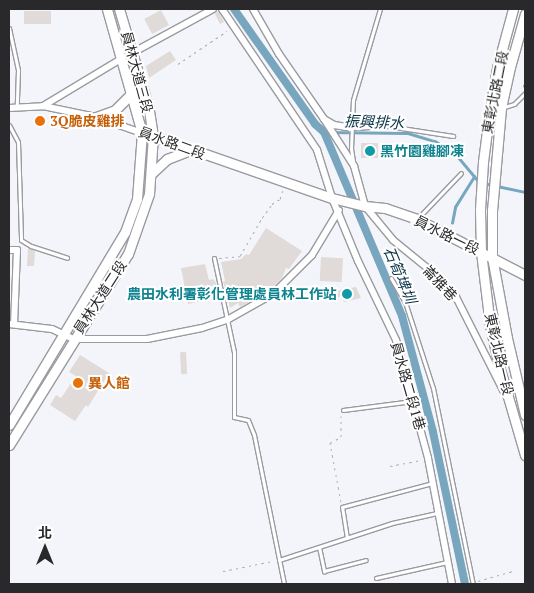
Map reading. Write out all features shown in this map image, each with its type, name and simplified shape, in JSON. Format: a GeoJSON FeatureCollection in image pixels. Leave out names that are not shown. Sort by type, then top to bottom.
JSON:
{"type":"FeatureCollection","features":[{"type":"Feature","properties":{"kind":"street","name":"員林大道三段"},"geometry":{"type":"LineString","coordinates":[[108,9],[142,132]]}},
{"type":"Feature","properties":{"kind":"street","name":"員林大道三段"},"geometry":{"type":"LineString","coordinates":[[119,9],[148,106],[153,136]]}},
{"type":"Feature","properties":{"kind":"street"},"geometry":{"type":"LineString","coordinates":[[132,53],[213,9]]}},
{"type":"Feature","properties":{"kind":"street","name":"員水路二段1巷"},"geometry":{"type":"LineString","coordinates":[[222,9],[317,150],[332,198],[358,260],[396,340],[428,458],[452,584]]}},
{"type":"Feature","properties":{"kind":"street"},"geometry":{"type":"LineString","coordinates":[[253,9],[279,54],[348,150],[365,206]]}},
{"type":"Feature","properties":{"kind":"street","name":"東彰北路二段"},"geometry":{"type":"LineString","coordinates":[[481,252],[481,190],[489,115],[497,68],[513,9]]}},
{"type":"Feature","properties":{"kind":"street","name":"東彰北路二段"},"geometry":{"type":"LineString","coordinates":[[492,257],[495,175],[501,108],[525,14]]}},
{"type":"Feature","properties":{"kind":"street"},"geometry":{"type":"LineString","coordinates":[[43,106],[121,59]]}},
{"type":"Feature","properties":{"kind":"street"},"geometry":{"type":"LineString","coordinates":[[96,117],[115,110],[131,94]]}},
{"type":"Feature","properties":{"kind":"street","name":"員水路二段"},"geometry":{"type":"LineString","coordinates":[[9,108],[43,106],[96,117],[332,198]]}},
{"type":"Feature","properties":{"kind":"street"},"geometry":{"type":"LineString","coordinates":[[324,119],[334,125],[352,128]]}},
{"type":"Feature","properties":{"kind":"street","name":"員林大道二段"},"geometry":{"type":"LineString","coordinates":[[9,425],[125,232],[137,199],[142,132]]}},
{"type":"Feature","properties":{"kind":"street","name":"員林大道二段"},"geometry":{"type":"LineString","coordinates":[[9,445],[73,339],[128,254],[149,194],[152,173],[153,136]]}},
{"type":"Feature","properties":{"kind":"street"},"geometry":{"type":"LineString","coordinates":[[152,173],[167,159],[190,150]]}},
{"type":"Feature","properties":{"kind":"street","name":"員水路一段"},"geometry":{"type":"LineString","coordinates":[[332,198],[365,206],[385,208],[417,219],[525,274]]}},
{"type":"Feature","properties":{"kind":"street","name":"崙雅巷"},"geometry":{"type":"LineString","coordinates":[[365,206],[393,240],[431,271],[456,298],[493,374],[509,400]]}},
{"type":"Feature","properties":{"kind":"street"},"geometry":{"type":"LineString","coordinates":[[9,250],[17,250],[12,324],[52,329],[73,339],[147,339],[202,328],[227,320],[273,294],[312,255],[338,210]]}},
{"type":"Feature","properties":{"kind":"street","name":"東彰北路一段"},"geometry":{"type":"LineString","coordinates":[[481,252],[490,325],[525,453]]}},
{"type":"Feature","properties":{"kind":"street","name":"東彰北路一段"},"geometry":{"type":"LineString","coordinates":[[492,257],[506,338],[525,415]]}},
{"type":"Feature","properties":{"kind":"lane"},"geometry":{"type":"LineString","coordinates":[[348,150],[352,128],[353,100],[380,9]]}},
{"type":"Feature","properties":{"kind":"lane"},"geometry":{"type":"LineString","coordinates":[[9,28],[18,70],[17,107]]}},
{"type":"Feature","properties":{"kind":"lane"},"geometry":{"type":"LineString","coordinates":[[501,108],[514,104],[525,93]]}},
{"type":"Feature","properties":{"kind":"lane"},"geometry":{"type":"LineString","coordinates":[[9,125],[18,142],[21,240],[67,258]]}},
{"type":"Feature","properties":{"kind":"lane"},"geometry":{"type":"LineString","coordinates":[[352,128],[388,126],[453,136]]}},
{"type":"Feature","properties":{"kind":"lane"},"geometry":{"type":"LineString","coordinates":[[417,219],[461,173]]}},
{"type":"Feature","properties":{"kind":"lane"},"geometry":{"type":"LineString","coordinates":[[17,250],[24,242]]}},
{"type":"Feature","properties":{"kind":"lane"},"geometry":{"type":"LineString","coordinates":[[214,258],[234,352],[234,417],[248,420],[254,435],[284,584]]}},
{"type":"Feature","properties":{"kind":"lane"},"geometry":{"type":"LineString","coordinates":[[391,278],[405,302],[433,388],[473,583]]}},
{"type":"Feature","properties":{"kind":"lane"},"geometry":{"type":"LineString","coordinates":[[343,410],[412,400]]}},
{"type":"Feature","properties":{"kind":"lane"},"geometry":{"type":"LineString","coordinates":[[347,538],[342,507],[432,483]]}},
{"type":"Feature","properties":{"kind":"lane"},"geometry":{"type":"LineString","coordinates":[[279,560],[392,523],[438,513]]}},
{"type":"Feature","properties":{"kind":"lane"},"geometry":{"type":"LineString","coordinates":[[319,547],[324,571],[366,560]]}},
{"type":"Feature","properties":{"kind":"lane"},"geometry":{"type":"LineString","coordinates":[[376,578],[447,562]]}},
{"type":"Feature","properties":{"kind":"path"},"geometry":{"type":"LineString","coordinates":[[178,64],[234,27]]}},
{"type":"Feature","properties":{"kind":"path"},"geometry":{"type":"LineString","coordinates":[[214,258],[240,256],[262,218],[272,204],[280,199],[286,183]]}},
{"type":"Feature","properties":{"kind":"path"},"geometry":{"type":"LineString","coordinates":[[342,507],[330,443],[340,437],[343,410]]}},
{"type":"Feature","properties":{"kind":"path"},"geometry":{"type":"LineString","coordinates":[[390,466],[428,458]]}},
{"type":"Feature","properties":{"kind":"path"},"geometry":{"type":"LineString","coordinates":[[223,571],[279,560]]}},
{"type":"Feature","properties":{"kind":"path"},"geometry":{"type":"LineString","coordinates":[[473,583],[513,571]]}},
{"type":"Feature","properties":{"kind":"building"},"geometry":{"type":"Polygon","coordinates":[[[161,10],[169,25],[152,34],[144,19],[161,10]]]}},
{"type":"Feature","properties":{"kind":"building"},"geometry":{"type":"Polygon","coordinates":[[[24,11],[51,11],[51,24],[24,24],[24,11]]]}},
{"type":"Feature","properties":{"kind":"building"},"geometry":{"type":"Polygon","coordinates":[[[218,11],[224,22],[220,24],[215,14],[218,11]]]}},
{"type":"Feature","properties":{"kind":"building"},"geometry":{"type":"Polygon","coordinates":[[[170,51],[176,60],[149,78],[146,66],[170,51]]]}},
{"type":"Feature","properties":{"kind":"building","name":"黑竹園雞腳凍"},"geometry":{"type":"Polygon","coordinates":[[[361,143],[378,143],[378,158],[361,158],[361,143]]]}},
{"type":"Feature","properties":{"kind":"building"},"geometry":{"type":"Polygon","coordinates":[[[266,228],[302,251],[289,269],[286,268],[282,278],[270,290],[240,307],[238,303],[230,308],[223,281],[225,281],[221,262],[241,259],[246,254],[249,255],[266,228]]]}},
{"type":"Feature","properties":{"kind":"building"},"geometry":{"type":"Polygon","coordinates":[[[28,248],[35,251],[34,266],[27,266],[28,248]]]}},
{"type":"Feature","properties":{"kind":"building"},"geometry":{"type":"Polygon","coordinates":[[[321,257],[343,258],[342,282],[320,281],[321,257]]]}},
{"type":"Feature","properties":{"kind":"building"},"geometry":{"type":"Polygon","coordinates":[[[205,264],[209,280],[213,279],[216,283],[219,297],[188,304],[181,268],[205,264]]]}},
{"type":"Feature","properties":{"kind":"building","name":"農田水利署彰化管理處員林工作站"},"geometry":{"type":"Polygon","coordinates":[[[356,287],[361,298],[344,302],[341,296],[337,298],[334,291],[356,287]]]}},
{"type":"Feature","properties":{"kind":"building"},"geometry":{"type":"Polygon","coordinates":[[[180,352],[186,352],[187,374],[181,374],[180,352]]]}},
{"type":"Feature","properties":{"kind":"building"},"geometry":{"type":"Polygon","coordinates":[[[80,355],[109,373],[88,407],[86,405],[75,421],[50,405],[56,395],[61,398],[76,376],[69,372],[80,355]]]}},
{"type":"Feature","properties":{"kind":"waterway","name":"石筍埤圳"},"geometry":{"type":"LineString","coordinates":[[234,9],[315,124],[324,132],[402,316],[433,432],[465,584]]}},
{"type":"Feature","properties":{"kind":"waterway","name":"振興排水"},"geometry":{"type":"LineString","coordinates":[[324,132],[408,133],[435,141],[454,152],[479,182],[492,185]]}},
{"type":"Feature","properties":{"kind":"waterway"},"geometry":{"type":"LineString","coordinates":[[452,223],[455,207],[474,176]]}},
{"type":"Feature","properties":{"kind":"waterway","name":"振興排水"},"geometry":{"type":"LineString","coordinates":[[497,186],[525,192]]}},
{"type":"Feature","properties":{"kind":"place","name":"3Q脆皮雞排"},"geometry":{"type":"Point","coordinates":[40,121]}},
{"type":"Feature","properties":{"kind":"place","name":"黑竹園雞腳凍"},"geometry":{"type":"Point","coordinates":[370,151]}},
{"type":"Feature","properties":{"kind":"place","name":"農田水利署彰化管理處員林工作站"},"geometry":{"type":"Point","coordinates":[347,294]}},
{"type":"Feature","properties":{"kind":"place","name":"異人館"},"geometry":{"type":"Point","coordinates":[78,383]}}]}
